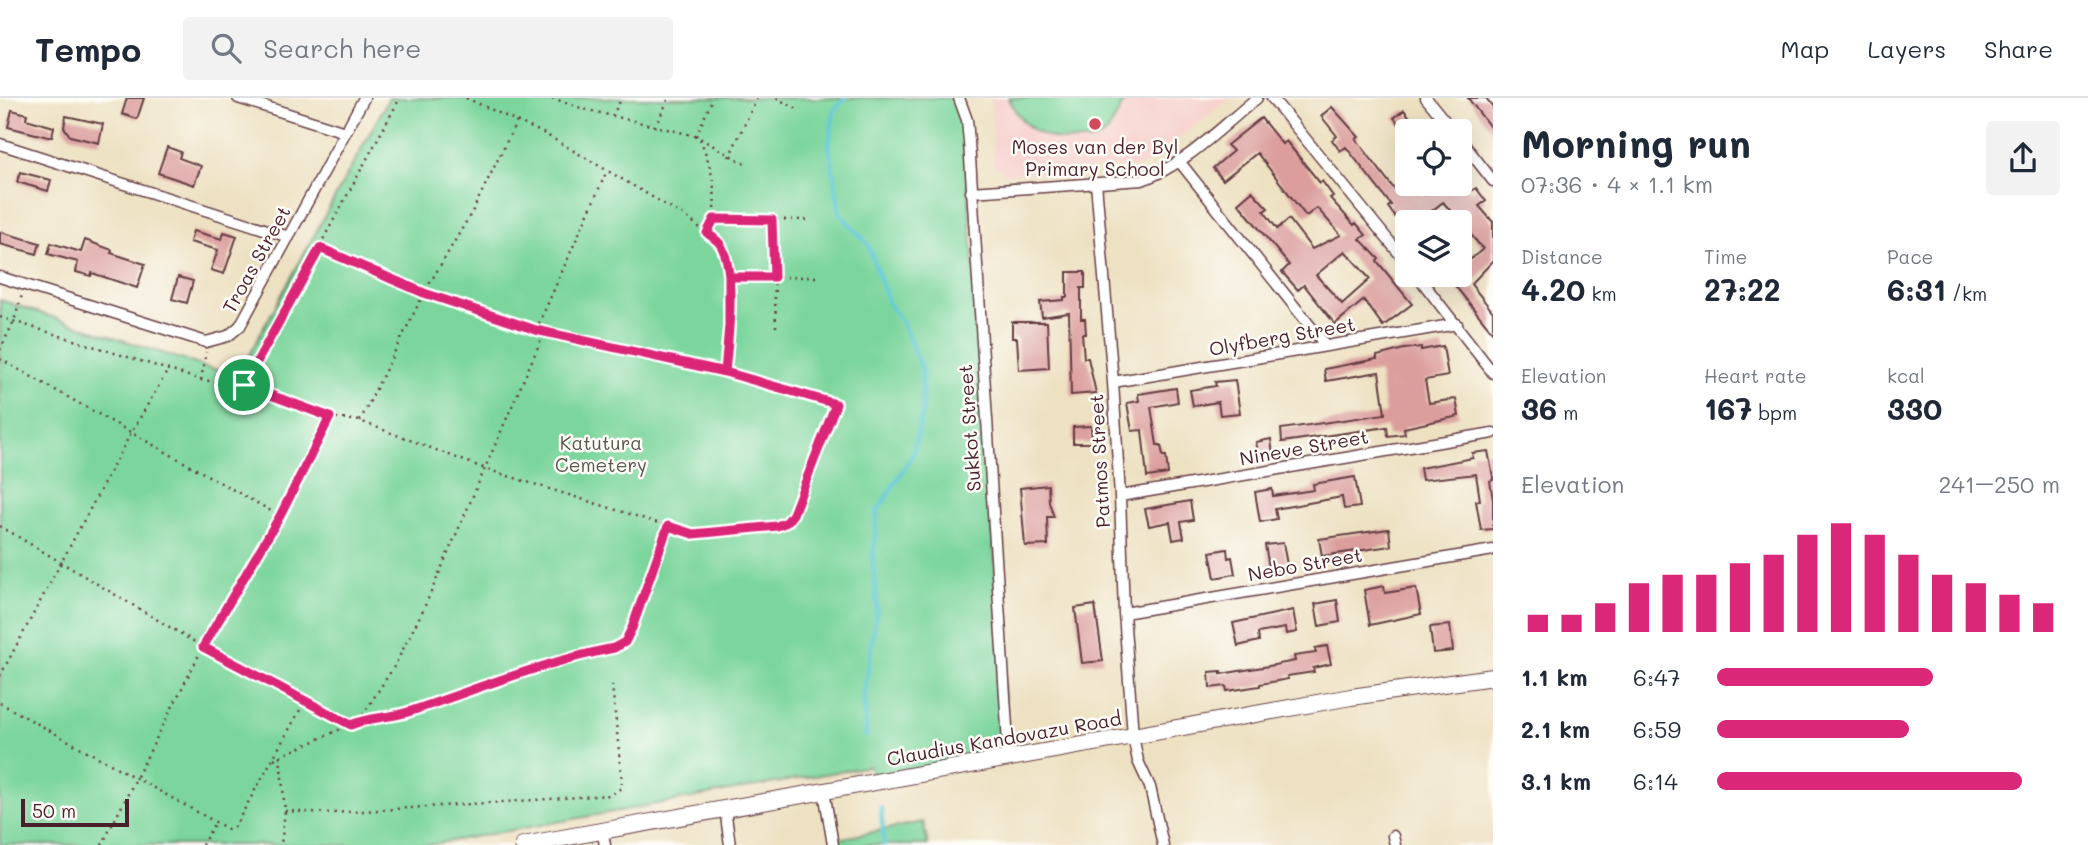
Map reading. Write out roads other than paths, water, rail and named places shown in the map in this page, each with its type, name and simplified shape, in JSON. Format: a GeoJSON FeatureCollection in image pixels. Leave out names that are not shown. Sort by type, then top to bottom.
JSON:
{"type":"FeatureCollection","features":[{"type":"Feature","properties":{"kind":"street"},"geometry":{"type":"LineString","coordinates":[[238,98],[345,132]]}},
{"type":"Feature","properties":{"kind":"street","name":"Troas Street"},"geometry":{"type":"LineString","coordinates":[[0,278],[205,342],[228,336],[240,326],[364,98]]}},
{"type":"Feature","properties":{"kind":"street","name":"Sukkot Street"},"geometry":{"type":"LineString","coordinates":[[959,98],[967,120],[1009,758]]}},
{"type":"Feature","properties":{"kind":"street"},"geometry":{"type":"LineString","coordinates":[[971,192],[1142,180],[1179,161],[1257,98]]}},
{"type":"Feature","properties":{"kind":"street"},"geometry":{"type":"LineString","coordinates":[[1272,98],[1395,248]]}},
{"type":"Feature","properties":{"kind":"street"},"geometry":{"type":"LineString","coordinates":[[1426,98],[1443,119]]}},
{"type":"Feature","properties":{"kind":"street"},"geometry":{"type":"LineString","coordinates":[[0,144],[289,237]]}},
{"type":"Feature","properties":{"kind":"street"},"geometry":{"type":"LineString","coordinates":[[1472,154],[1493,181]]}},
{"type":"Feature","properties":{"kind":"street"},"geometry":{"type":"LineString","coordinates":[[1179,161],[1326,346]]}},
{"type":"Feature","properties":{"kind":"street","name":"Patmos Street"},"geometry":{"type":"LineString","coordinates":[[1096,183],[1113,382],[1133,736],[1138,761],[1150,787],[1163,845]]}},
{"type":"Feature","properties":{"kind":"street"},"geometry":{"type":"LineString","coordinates":[[1427,287],[1493,373]]}},
{"type":"Feature","properties":{"kind":"street","name":"Olyfberg Street"},"geometry":{"type":"LineString","coordinates":[[1113,382],[1457,324]]}},
{"type":"Feature","properties":{"kind":"street","name":"Nineve Street"},"geometry":{"type":"LineString","coordinates":[[1120,496],[1493,433]]}},
{"type":"Feature","properties":{"kind":"street","name":"Nebo Street"},"geometry":{"type":"LineString","coordinates":[[1124,613],[1493,550]]}},
{"type":"Feature","properties":{"kind":"street","name":"Claudius Kandovazu Road"},"geometry":{"type":"LineString","coordinates":[[523,845],[604,837],[724,809],[824,791],[1376,693],[1493,677]]}},
{"type":"Feature","properties":{"kind":"street"},"geometry":{"type":"LineString","coordinates":[[824,791],[833,845]]}},
{"type":"Feature","properties":{"kind":"street"},"geometry":{"type":"LineString","coordinates":[[724,809],[730,845]]}},
{"type":"Feature","properties":{"kind":"waterway"},"geometry":{"type":"LineString","coordinates":[[845,98],[834,111],[829,145],[840,214],[868,244],[888,303],[902,322],[922,370],[922,414],[913,454],[877,512],[873,560],[877,607],[864,696],[866,736]]}},
{"type":"Feature","properties":{"kind":"waterway"},"geometry":{"type":"LineString","coordinates":[[881,808],[884,845]]}},
{"type":"Feature","properties":{"kind":"place","name":"Moses van der Byl Primary School"},"geometry":{"type":"Point","coordinates":[1095,124]}},
{"type":"Feature","properties":{"kind":"park label","name":"Katutura Cemetery"},"geometry":{"type":"Point","coordinates":[601,453]}}]}
